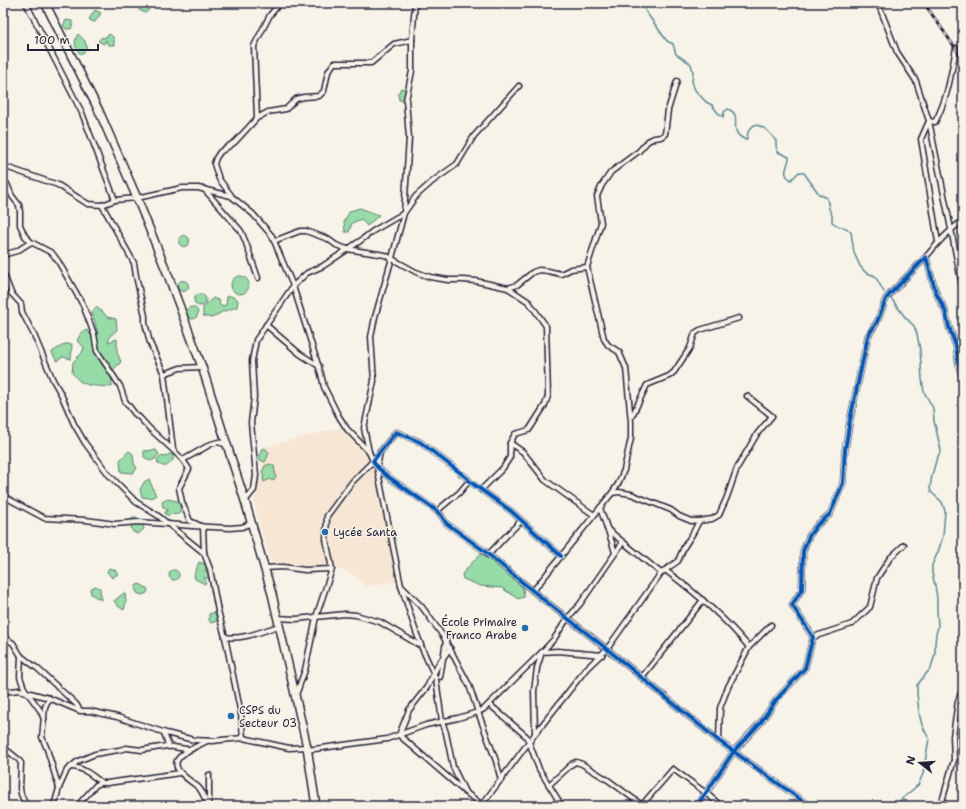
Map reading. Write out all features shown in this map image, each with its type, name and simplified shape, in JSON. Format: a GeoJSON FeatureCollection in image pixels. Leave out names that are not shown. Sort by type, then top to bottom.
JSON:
{"type":"FeatureCollection","features":[{"type":"Feature","properties":{"kind":"highway"},"geometry":{"type":"LineString","coordinates":[[45,3],[99,111],[137,198],[168,275],[202,367],[246,501],[265,568],[307,749],[316,806]]}},
{"type":"Feature","properties":{"kind":"street"},"geometry":{"type":"LineString","coordinates":[[26,3],[82,113],[116,200]]}},
{"type":"Feature","properties":{"kind":"street"},"geometry":{"type":"LineString","coordinates":[[257,118],[254,46],[270,15],[280,3]]}},
{"type":"Feature","properties":{"kind":"street"},"geometry":{"type":"LineString","coordinates":[[415,3],[412,40],[412,71],[406,100],[410,138],[404,213],[374,317],[371,338],[374,384],[364,428],[373,461],[387,476],[437,511],[446,523],[607,649],[719,741],[804,802],[806,806]]}},
{"type":"Feature","properties":{"kind":"street"},"geometry":{"type":"LineString","coordinates":[[878,3],[897,52],[916,81],[929,121],[963,291]]}},
{"type":"Feature","properties":{"kind":"street"},"geometry":{"type":"LineString","coordinates":[[370,452],[346,429],[324,387],[319,366],[293,286],[272,236],[253,214],[231,196],[219,179],[214,164],[220,152],[235,142],[257,118],[268,112],[286,109],[296,99],[319,96],[324,91],[328,72],[334,63],[371,63],[394,44],[412,40]]}},
{"type":"Feature","properties":{"kind":"street"},"geometry":{"type":"LineString","coordinates":[[929,121],[935,122],[945,101],[956,48]]}},
{"type":"Feature","properties":{"kind":"street"},"geometry":{"type":"LineString","coordinates":[[533,591],[612,493],[624,470],[630,438],[631,417],[626,368],[619,352],[608,345],[604,339],[587,267],[601,223],[597,196],[602,185],[610,172],[639,151],[648,141],[661,137],[665,134],[668,110],[677,81]]}},
{"type":"Feature","properties":{"kind":"street"},"geometry":{"type":"LineString","coordinates":[[246,501],[254,490],[256,475],[251,423],[254,397],[252,361],[256,340],[293,286],[307,273],[323,266],[373,231],[404,213],[416,196],[457,164],[474,136],[519,86]]}},
{"type":"Feature","properties":{"kind":"street"},"geometry":{"type":"LineString","coordinates":[[929,121],[921,139],[938,242]]}},
{"type":"Feature","properties":{"kind":"street"},"geometry":{"type":"LineString","coordinates":[[3,166],[58,185],[88,204],[102,205],[116,200],[137,198],[182,188],[198,188],[231,196]]}},
{"type":"Feature","properties":{"kind":"street"},"geometry":{"type":"LineString","coordinates":[[3,180],[7,184],[12,196],[19,204],[20,225],[25,236],[31,242],[52,253],[83,305],[94,334],[97,351],[120,386],[125,401],[135,414],[183,460],[189,469],[179,488],[182,502],[190,521],[203,527]]}},
{"type":"Feature","properties":{"kind":"street"},"geometry":{"type":"LineString","coordinates":[[204,189],[241,231],[258,278]]}},
{"type":"Feature","properties":{"kind":"street"},"geometry":{"type":"LineString","coordinates":[[102,205],[134,262],[146,316],[145,323],[150,343],[164,374],[173,450]]}},
{"type":"Feature","properties":{"kind":"street"},"geometry":{"type":"LineString","coordinates":[[696,806],[734,752],[761,722],[776,700],[804,668],[813,637],[792,605],[802,589],[803,551],[809,536],[830,514],[843,483],[850,420],[868,336],[877,322],[886,299],[890,294],[926,257],[938,242],[963,220]]}},
{"type":"Feature","properties":{"kind":"street"},"geometry":{"type":"LineString","coordinates":[[274,241],[306,231],[328,238],[336,245],[348,249],[385,255],[416,272],[430,277],[448,280],[476,281],[508,288],[529,302],[546,326],[548,396],[545,406],[531,428],[515,434],[510,443],[510,457],[503,468],[481,490]]}},
{"type":"Feature","properties":{"kind":"street"},"geometry":{"type":"LineString","coordinates":[[3,255],[17,251],[31,242]]}},
{"type":"Feature","properties":{"kind":"street"},"geometry":{"type":"LineString","coordinates":[[926,257],[936,293],[945,310],[956,346],[963,384]]}},
{"type":"Feature","properties":{"kind":"street"},"geometry":{"type":"LineString","coordinates":[[508,288],[518,285],[533,272],[539,270],[561,274],[571,269],[587,267]]}},
{"type":"Feature","properties":{"kind":"street"},"geometry":{"type":"LineString","coordinates":[[3,272],[11,293],[20,304],[22,312],[34,335],[53,380],[74,424],[85,443],[108,475],[136,502],[157,515],[204,553]]}},
{"type":"Feature","properties":{"kind":"street"},"geometry":{"type":"LineString","coordinates":[[631,417],[647,385],[669,376],[674,372],[690,348],[695,333],[700,330],[739,318]]}},
{"type":"Feature","properties":{"kind":"street"},"geometry":{"type":"LineString","coordinates":[[266,325],[300,354],[319,366]]}},
{"type":"Feature","properties":{"kind":"street"},"geometry":{"type":"LineString","coordinates":[[957,354],[963,332]]}},
{"type":"Feature","properties":{"kind":"street"},"geometry":{"type":"LineString","coordinates":[[164,374],[180,368],[202,367]]}},
{"type":"Feature","properties":{"kind":"street"},"geometry":{"type":"LineString","coordinates":[[612,493],[619,492],[631,494],[671,510],[679,516],[691,521],[712,520],[719,515],[727,498],[737,468],[757,434],[772,416],[747,396]]}},
{"type":"Feature","properties":{"kind":"street"},"geometry":{"type":"LineString","coordinates":[[295,697],[305,670],[316,617],[332,569],[326,539],[327,516],[352,482],[373,461],[396,432],[420,442],[469,481],[511,511],[561,556]]}},
{"type":"Feature","properties":{"kind":"street"},"geometry":{"type":"LineString","coordinates":[[183,460],[211,444],[218,442],[228,445]]}},
{"type":"Feature","properties":{"kind":"street"},"geometry":{"type":"LineString","coordinates":[[510,443],[523,452],[545,480],[594,515]]}},
{"type":"Feature","properties":{"kind":"street"},"geometry":{"type":"LineString","coordinates":[[381,450],[377,467],[401,586],[421,646],[434,672],[442,721],[446,732],[453,767],[465,792]]}},
{"type":"Feature","properties":{"kind":"street"},"geometry":{"type":"LineString","coordinates":[[437,511],[459,493],[469,481]]}},
{"type":"Feature","properties":{"kind":"street"},"geometry":{"type":"LineString","coordinates":[[3,496],[44,518],[86,520],[115,524],[138,522],[230,528],[242,527],[252,523]]}},
{"type":"Feature","properties":{"kind":"street"},"geometry":{"type":"LineString","coordinates":[[600,508],[616,553]]}},
{"type":"Feature","properties":{"kind":"street"},"geometry":{"type":"LineString","coordinates":[[488,555],[521,521]]}},
{"type":"Feature","properties":{"kind":"street"},"geometry":{"type":"LineString","coordinates":[[399,735],[482,805],[587,668],[607,649],[661,573],[678,561],[698,521]]}},
{"type":"Feature","properties":{"kind":"street"},"geometry":{"type":"LineString","coordinates":[[203,527],[204,553],[210,569],[225,637],[241,714],[243,738]]}},
{"type":"Feature","properties":{"kind":"street"},"geometry":{"type":"LineString","coordinates":[[607,529],[661,573]]}},
{"type":"Feature","properties":{"kind":"street"},"geometry":{"type":"LineString","coordinates":[[3,692],[18,690],[49,698],[80,710],[117,717],[164,733],[194,740],[213,741],[243,738],[289,748],[307,749],[387,738],[426,725],[478,712],[484,709],[554,639],[623,542]]}},
{"type":"Feature","properties":{"kind":"street"},"geometry":{"type":"LineString","coordinates":[[813,637],[852,624],[870,608],[877,578],[890,558],[904,545]]}},
{"type":"Feature","properties":{"kind":"street"},"geometry":{"type":"LineString","coordinates":[[265,568],[306,570],[332,569]]}},
{"type":"Feature","properties":{"kind":"street"},"geometry":{"type":"LineString","coordinates":[[666,570],[688,587],[724,619],[749,647]]}},
{"type":"Feature","properties":{"kind":"street"},"geometry":{"type":"LineString","coordinates":[[401,586],[422,608],[446,640],[470,685],[501,780]]}},
{"type":"Feature","properties":{"kind":"street"},"geometry":{"type":"LineString","coordinates":[[642,677],[703,600]]}},
{"type":"Feature","properties":{"kind":"street"},"geometry":{"type":"LineString","coordinates":[[225,637],[233,638],[251,635],[278,622],[345,614],[356,615],[380,622],[421,646]]}},
{"type":"Feature","properties":{"kind":"street"},"geometry":{"type":"LineString","coordinates":[[719,741],[720,708],[728,688],[749,647],[771,625]]}},
{"type":"Feature","properties":{"kind":"street"},"geometry":{"type":"LineString","coordinates":[[3,637],[13,643],[21,656],[38,669],[76,704],[80,710]]}},
{"type":"Feature","properties":{"kind":"street"},"geometry":{"type":"LineString","coordinates":[[440,677],[446,640]]}},
{"type":"Feature","properties":{"kind":"street"},"geometry":{"type":"LineString","coordinates":[[399,735],[409,710],[427,686],[434,672],[450,648]]}},
{"type":"Feature","properties":{"kind":"street"},"geometry":{"type":"LineString","coordinates":[[542,652],[558,651],[602,655]]}},
{"type":"Feature","properties":{"kind":"street"},"geometry":{"type":"LineString","coordinates":[[535,734],[534,690],[537,668],[542,652]]}},
{"type":"Feature","properties":{"kind":"street"},"geometry":{"type":"LineString","coordinates":[[21,656],[20,677],[24,688],[40,710],[44,719]]}},
{"type":"Feature","properties":{"kind":"street"},"geometry":{"type":"LineString","coordinates":[[940,806],[954,760],[953,736],[958,701],[963,688]]}},
{"type":"Feature","properties":{"kind":"street"},"geometry":{"type":"LineString","coordinates":[[49,698],[45,707],[42,737],[47,748],[59,788]]}},
{"type":"Feature","properties":{"kind":"street"},"geometry":{"type":"LineString","coordinates":[[489,704],[526,736],[539,769],[562,806]]}},
{"type":"Feature","properties":{"kind":"street"},"geometry":{"type":"LineString","coordinates":[[164,733],[169,747]]}},
{"type":"Feature","properties":{"kind":"street"},"geometry":{"type":"LineString","coordinates":[[207,741],[181,756],[177,761],[177,767],[179,773],[198,788],[203,794],[208,806]]}},
{"type":"Feature","properties":{"kind":"street"},"geometry":{"type":"LineString","coordinates":[[54,806],[59,788],[67,770],[78,761],[95,754],[126,748],[142,750],[167,746],[192,749]]}},
{"type":"Feature","properties":{"kind":"street"},"geometry":{"type":"LineString","coordinates":[[3,747],[21,763],[20,788],[26,806]]}},
{"type":"Feature","properties":{"kind":"street"},"geometry":{"type":"LineString","coordinates":[[549,785],[576,762],[608,780],[642,806],[673,769],[706,792],[721,806]]}},
{"type":"Feature","properties":{"kind":"street"},"geometry":{"type":"LineString","coordinates":[[71,767],[76,767],[88,773],[102,783]]}},
{"type":"Feature","properties":{"kind":"street"},"geometry":{"type":"LineString","coordinates":[[77,806],[96,785],[102,783],[179,773]]}},
{"type":"Feature","properties":{"kind":"street"},"geometry":{"type":"LineString","coordinates":[[208,806],[209,775]]}},
{"type":"Feature","properties":{"kind":"shaded area","name":"Lycée Santa"},"geometry":{"type":"Polygon","coordinates":[[[348,426],[375,467],[398,581],[366,587],[356,576],[342,570],[276,566],[270,562],[254,502],[266,446],[348,426]]]}},
{"type":"Feature","properties":{"kind":"green space"},"geometry":{"type":"Polygon","coordinates":[[[144,3],[149,10],[145,13],[139,10],[139,4],[144,3]]]}},
{"type":"Feature","properties":{"kind":"green space"},"geometry":{"type":"Polygon","coordinates":[[[95,10],[101,13],[95,22],[89,19],[95,10]]]}},
{"type":"Feature","properties":{"kind":"green space"},"geometry":{"type":"Polygon","coordinates":[[[66,20],[72,21],[73,24],[71,29],[66,29],[63,26],[66,20]]]}},
{"type":"Feature","properties":{"kind":"green space"},"geometry":{"type":"Polygon","coordinates":[[[78,34],[85,41],[87,49],[81,55],[75,45],[78,34]]]}},
{"type":"Feature","properties":{"kind":"green space"},"geometry":{"type":"Polygon","coordinates":[[[110,34],[114,38],[114,45],[108,45],[106,40],[104,44],[98,41],[102,37],[105,38],[110,34]]]}},
{"type":"Feature","properties":{"kind":"green space"},"geometry":{"type":"Polygon","coordinates":[[[401,88],[405,89],[410,94],[407,101],[399,100],[398,94],[401,88]]]}},
{"type":"Feature","properties":{"kind":"green space"},"geometry":{"type":"Polygon","coordinates":[[[360,208],[379,215],[367,226],[361,219],[352,223],[349,232],[345,232],[344,221],[350,211],[360,208]]]}},
{"type":"Feature","properties":{"kind":"green space"},"geometry":{"type":"Polygon","coordinates":[[[184,235],[188,237],[190,241],[188,245],[184,247],[180,245],[178,241],[180,237],[184,235]]]}},
{"type":"Feature","properties":{"kind":"green space"},"geometry":{"type":"Polygon","coordinates":[[[240,276],[246,279],[249,285],[246,291],[240,294],[234,291],[231,285],[234,279],[240,276]]]}},
{"type":"Feature","properties":{"kind":"green space"},"geometry":{"type":"Polygon","coordinates":[[[183,280],[187,282],[189,286],[187,290],[183,292],[179,290],[177,286],[179,282],[183,280]]]}},
{"type":"Feature","properties":{"kind":"green space"},"geometry":{"type":"Polygon","coordinates":[[[200,294],[204,296],[206,300],[204,304],[200,306],[196,304],[194,300],[196,296],[200,294]]]}},
{"type":"Feature","properties":{"kind":"green space"},"geometry":{"type":"Polygon","coordinates":[[[227,296],[231,296],[238,300],[237,307],[222,312],[212,318],[203,316],[203,307],[213,298],[220,301],[219,304],[221,306],[226,305],[227,296]]]}},
{"type":"Feature","properties":{"kind":"green space"},"geometry":{"type":"Polygon","coordinates":[[[96,307],[107,317],[116,319],[117,330],[110,336],[108,342],[117,339],[117,352],[121,362],[111,372],[112,387],[92,386],[85,384],[72,373],[73,362],[82,353],[84,347],[77,341],[81,333],[87,330],[94,339],[98,334],[92,312],[96,307]]]}},
{"type":"Feature","properties":{"kind":"green space"},"geometry":{"type":"Polygon","coordinates":[[[192,307],[196,309],[198,313],[196,317],[192,319],[188,317],[186,313],[188,309],[192,307]]]}},
{"type":"Feature","properties":{"kind":"green space"},"geometry":{"type":"Polygon","coordinates":[[[65,344],[72,344],[71,359],[63,357],[57,361],[52,352],[65,344]]]}},
{"type":"Feature","properties":{"kind":"green space"},"geometry":{"type":"Polygon","coordinates":[[[262,448],[269,452],[265,462],[259,458],[262,448]]]}},
{"type":"Feature","properties":{"kind":"green space"},"geometry":{"type":"Polygon","coordinates":[[[156,450],[159,454],[155,459],[151,461],[144,457],[144,451],[156,450]]]}},
{"type":"Feature","properties":{"kind":"green space"},"geometry":{"type":"Polygon","coordinates":[[[129,451],[133,454],[134,463],[137,469],[133,473],[121,472],[120,460],[129,451]]]}},
{"type":"Feature","properties":{"kind":"green space"},"geometry":{"type":"Polygon","coordinates":[[[169,454],[173,455],[173,460],[168,465],[163,466],[158,463],[157,460],[160,456],[165,457],[169,454]]]}},
{"type":"Feature","properties":{"kind":"green space"},"geometry":{"type":"Polygon","coordinates":[[[269,464],[274,466],[276,478],[272,481],[270,479],[264,482],[262,472],[265,466],[269,464]]]}},
{"type":"Feature","properties":{"kind":"green space"},"geometry":{"type":"Polygon","coordinates":[[[149,479],[156,496],[149,498],[142,497],[140,490],[144,482],[149,479]]]}},
{"type":"Feature","properties":{"kind":"green space"},"geometry":{"type":"Polygon","coordinates":[[[168,499],[181,502],[180,513],[174,515],[171,513],[169,516],[165,514],[168,510],[163,507],[162,502],[168,499]]]}},
{"type":"Feature","properties":{"kind":"green space"},"geometry":{"type":"Polygon","coordinates":[[[133,517],[136,517],[135,521],[143,524],[144,529],[138,534],[133,532],[131,528],[133,522],[130,521],[133,517]]]}},
{"type":"Feature","properties":{"kind":"green space"},"geometry":{"type":"Polygon","coordinates":[[[480,554],[485,555],[516,579],[523,588],[524,597],[518,599],[502,588],[481,586],[463,579],[462,574],[480,554]]]}},
{"type":"Feature","properties":{"kind":"green space"},"geometry":{"type":"Polygon","coordinates":[[[199,562],[207,565],[205,571],[209,571],[210,578],[204,578],[206,581],[205,584],[195,579],[194,575],[199,562]]]}},
{"type":"Feature","properties":{"kind":"green space"},"geometry":{"type":"Polygon","coordinates":[[[109,568],[115,570],[118,574],[112,578],[107,572],[109,568]]]}},
{"type":"Feature","properties":{"kind":"green space"},"geometry":{"type":"Polygon","coordinates":[[[174,570],[179,575],[174,580],[169,575],[174,570]]]}},
{"type":"Feature","properties":{"kind":"green space"},"geometry":{"type":"Polygon","coordinates":[[[140,584],[148,589],[147,593],[142,595],[137,593],[135,588],[140,584]]]}},
{"type":"Feature","properties":{"kind":"green space"},"geometry":{"type":"Polygon","coordinates":[[[95,586],[100,588],[101,600],[91,594],[90,589],[95,586]]]}},
{"type":"Feature","properties":{"kind":"green space"},"geometry":{"type":"Polygon","coordinates":[[[125,592],[126,602],[124,610],[114,601],[125,592]]]}},
{"type":"Feature","properties":{"kind":"green space"},"geometry":{"type":"Polygon","coordinates":[[[214,612],[220,617],[217,621],[211,623],[209,620],[209,614],[214,612]]]}},
{"type":"Feature","properties":{"kind":"waterway"},"geometry":{"type":"LineString","coordinates":[[643,3],[646,12],[667,41],[673,44],[676,54],[691,64],[693,71],[692,82],[695,90],[706,102],[712,105],[723,117],[724,112],[728,109],[733,112],[736,120],[737,132],[746,140],[749,131],[754,125],[761,126],[776,141],[778,152],[789,157],[786,169],[786,174],[788,177],[791,180],[799,172],[804,173],[819,194],[827,198],[832,215],[832,222],[838,226],[846,228],[851,232],[854,253],[860,266],[865,272],[875,276],[884,292]]}},
{"type":"Feature","properties":{"kind":"waterway"},"geometry":{"type":"LineString","coordinates":[[890,297],[914,326],[917,334],[924,392],[933,408],[934,421],[941,450],[936,461],[930,488],[931,492],[942,502],[945,511],[943,536],[932,565],[937,598],[938,627],[936,634],[935,654],[931,668],[917,685],[919,713],[922,725],[929,739],[923,774],[918,785],[895,806]]}},
{"type":"Feature","properties":{"kind":"railway"},"geometry":{"type":"LineString","coordinates":[[924,3],[963,59]]}},
{"type":"Feature","properties":{"kind":"cycle path"},"geometry":{"type":"LineString","coordinates":[[696,806],[734,751],[761,722],[776,700],[805,668],[813,637],[792,605],[802,589],[803,551],[809,536],[817,525],[830,514],[843,483],[845,450],[850,420],[868,336],[877,322],[886,299],[926,257],[936,293],[945,310],[956,346],[963,384]]}},
{"type":"Feature","properties":{"kind":"cycle path"},"geometry":{"type":"LineString","coordinates":[[561,556],[511,511],[469,481],[420,442],[396,432],[373,461],[387,476],[437,511],[446,523],[483,550],[607,649],[719,741],[804,802],[806,806]]}},
{"type":"Feature","properties":{"kind":"place","name":"Lycée Santa"},"geometry":{"type":"Point","coordinates":[325,532]}},
{"type":"Feature","properties":{"kind":"place","name":"École Primaire Franco Arabe"},"geometry":{"type":"Point","coordinates":[525,628]}},
{"type":"Feature","properties":{"kind":"place","name":"CSPS du Secteur 03"},"geometry":{"type":"Point","coordinates":[231,716]}}]}
